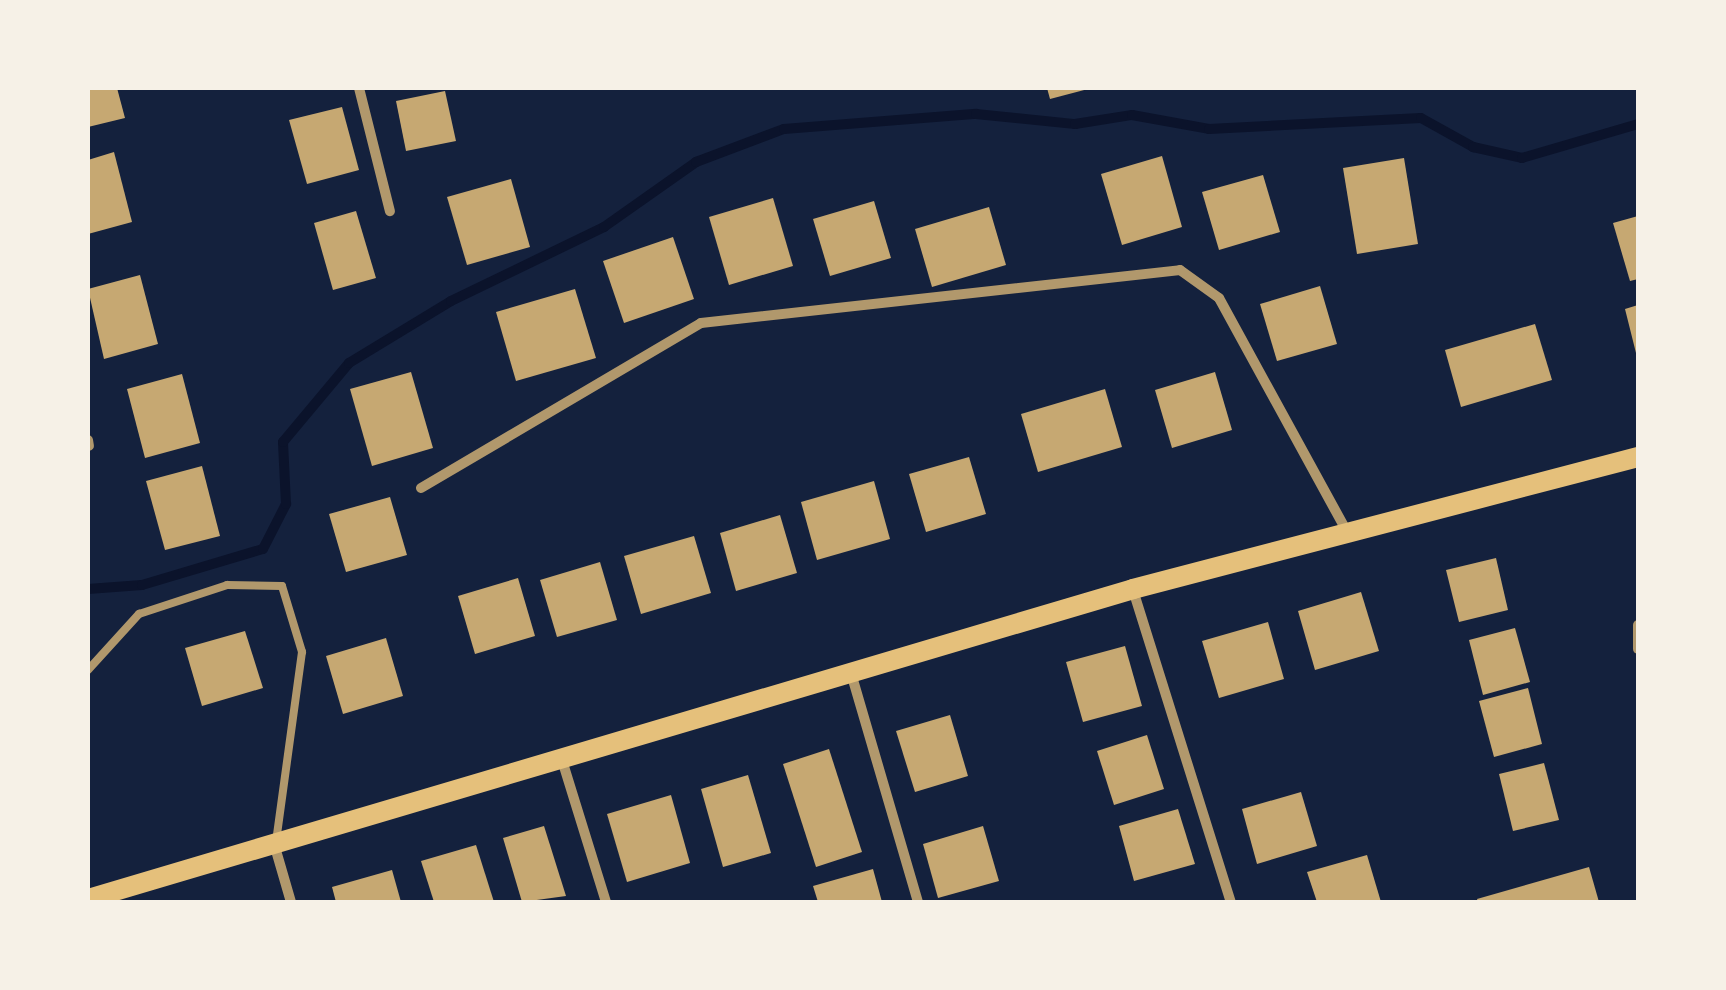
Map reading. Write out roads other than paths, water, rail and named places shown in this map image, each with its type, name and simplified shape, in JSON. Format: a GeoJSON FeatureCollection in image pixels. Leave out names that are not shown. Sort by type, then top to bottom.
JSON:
{"type":"FeatureCollection","features":[{"type":"Feature","properties":{"kind":"main road"},"geometry":{"type":"LineString","coordinates":[[88,899],[275,847],[1133,589],[1638,457]]}},
{"type":"Feature","properties":{"kind":"street"},"geometry":{"type":"LineString","coordinates":[[359,88],[390,211]]}},
{"type":"Feature","properties":{"kind":"street"},"geometry":{"type":"LineString","coordinates":[[421,488],[638,354],[701,323],[1180,270],[1219,298],[1347,532]]}},
{"type":"Feature","properties":{"kind":"street"},"geometry":{"type":"LineString","coordinates":[[1133,589],[1231,902]]}},
{"type":"Feature","properties":{"kind":"street"},"geometry":{"type":"LineString","coordinates":[[1638,625],[1638,649]]}},
{"type":"Feature","properties":{"kind":"street"},"geometry":{"type":"LineString","coordinates":[[851,672],[918,902]]}},
{"type":"Feature","properties":{"kind":"street"},"geometry":{"type":"LineString","coordinates":[[562,760],[606,902]]}},
{"type":"Feature","properties":{"kind":"street"},"geometry":{"type":"LineString","coordinates":[[275,847],[291,902]]}},
{"type":"Feature","properties":{"kind":"lane"},"geometry":{"type":"LineString","coordinates":[[88,670],[139,614],[226,585],[282,586],[302,652],[275,847]]}},
{"type":"Feature","properties":{"kind":"waterway"},"geometry":{"type":"LineString","coordinates":[[88,589],[142,585],[263,549],[286,504],[283,442],[349,363],[451,301],[604,227],[696,162],[784,129],[976,114],[1075,124],[1132,115],[1209,129],[1421,118],[1473,147],[1522,158],[1638,124]]}}]}
